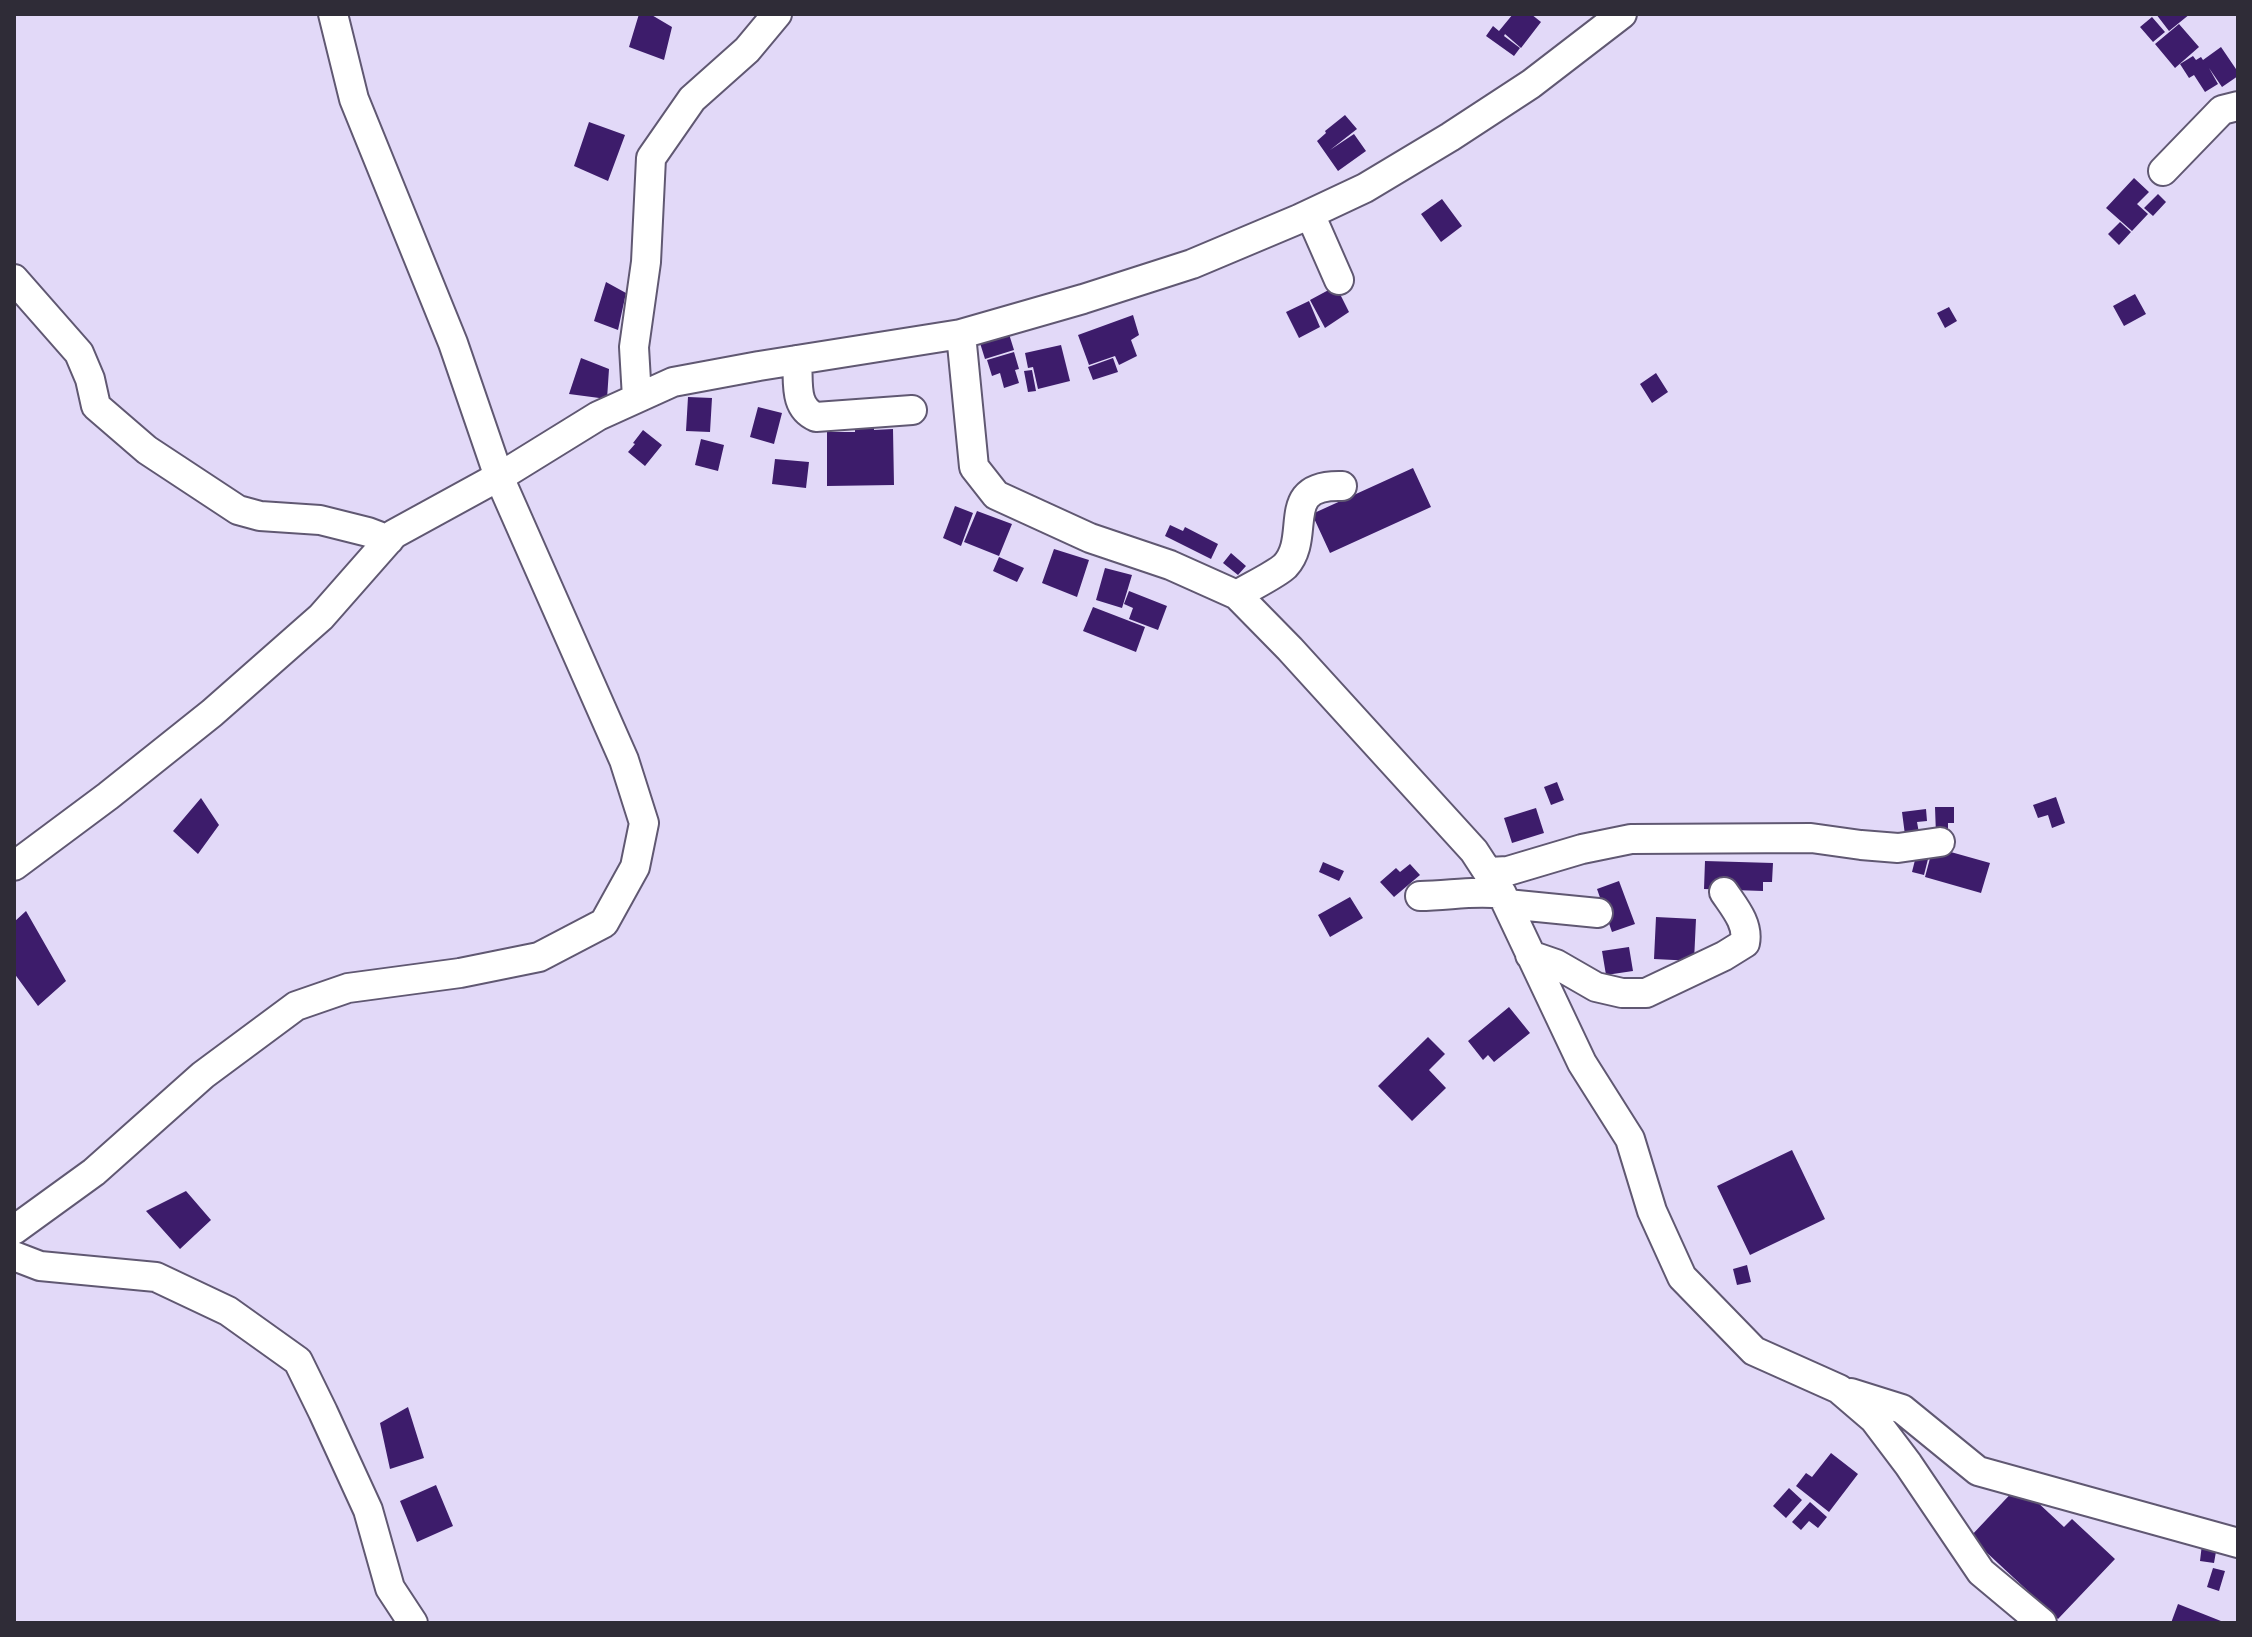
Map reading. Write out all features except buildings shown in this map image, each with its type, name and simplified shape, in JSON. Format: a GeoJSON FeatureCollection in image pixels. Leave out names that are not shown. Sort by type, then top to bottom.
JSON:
{"type":"FeatureCollection","features":[{"type":"Feature","properties":{"kind":"street"},"geometry":{"type":"LineString","coordinates":[[14,1230],[94,1172],[203,1075],[296,1006],[348,988],[460,973],[539,957],[604,923],[635,867],[644,823],[624,760],[499,477],[453,343],[354,99],[333,14]]}},
{"type":"Feature","properties":{"kind":"street"},"geometry":{"type":"LineString","coordinates":[[637,398],[634,347],[646,262],[651,158],[692,99],[747,50],[777,14]]}},
{"type":"Feature","properties":{"kind":"street"},"geometry":{"type":"LineString","coordinates":[[14,866],[212,713],[321,617],[394,534],[499,477],[598,416],[673,382],[961,334],[1192,264],[1365,188],[1531,84],[1622,14]]}},
{"type":"Feature","properties":{"kind":"street"},"geometry":{"type":"LineString","coordinates":[[2163,171],[2222,110],[2238,106]]}},
{"type":"Feature","properties":{"kind":"street"},"geometry":{"type":"LineString","coordinates":[[1310,214],[1339,280]]}},
{"type":"Feature","properties":{"kind":"street"},"geometry":{"type":"LineString","coordinates":[[14,279],[79,353],[90,379],[96,406],[147,450],[238,510],[260,516],[320,520],[389,540]]}},
{"type":"Feature","properties":{"kind":"street"},"geometry":{"type":"LineString","coordinates":[[961,334],[974,467],[996,495],[1090,538],[1170,565],[1237,595],[1474,851],[1499,890],[1582,1063],[1630,1139],[1652,1211],[1682,1277],[1754,1351],[1839,1389],[1902,1409],[1978,1471],[2238,1543]]}},
{"type":"Feature","properties":{"kind":"street"},"geometry":{"type":"LineString","coordinates":[[797,360],[800,404],[806,412],[816,417],[912,410]]}},
{"type":"Feature","properties":{"kind":"street"},"geometry":{"type":"LineString","coordinates":[[1237,595],[1285,566],[1294,549],[1298,517],[1305,499],[1315,488],[1342,486]]}},
{"type":"Feature","properties":{"kind":"street"},"geometry":{"type":"LineString","coordinates":[[1499,890],[1508,871],[1582,849],[1631,839],[1811,838],[1898,848],[1940,842]]}},
{"type":"Feature","properties":{"kind":"street"},"geometry":{"type":"LineString","coordinates":[[1420,896],[1499,890],[1598,913]]}},
{"type":"Feature","properties":{"kind":"street"},"geometry":{"type":"LineString","coordinates":[[1530,955],[1556,964],[1596,987],[1622,993],[1646,993],[1745,943],[1747,934],[1740,916],[1724,892]]}},
{"type":"Feature","properties":{"kind":"street"},"geometry":{"type":"LineString","coordinates":[[14,1256],[40,1266],[156,1277],[228,1311],[298,1361],[368,1510],[390,1588],[413,1623]]}},
{"type":"Feature","properties":{"kind":"street"},"geometry":{"type":"LineString","coordinates":[[1839,1389],[1874,1419],[1981,1572],[2042,1623]]}}]}
